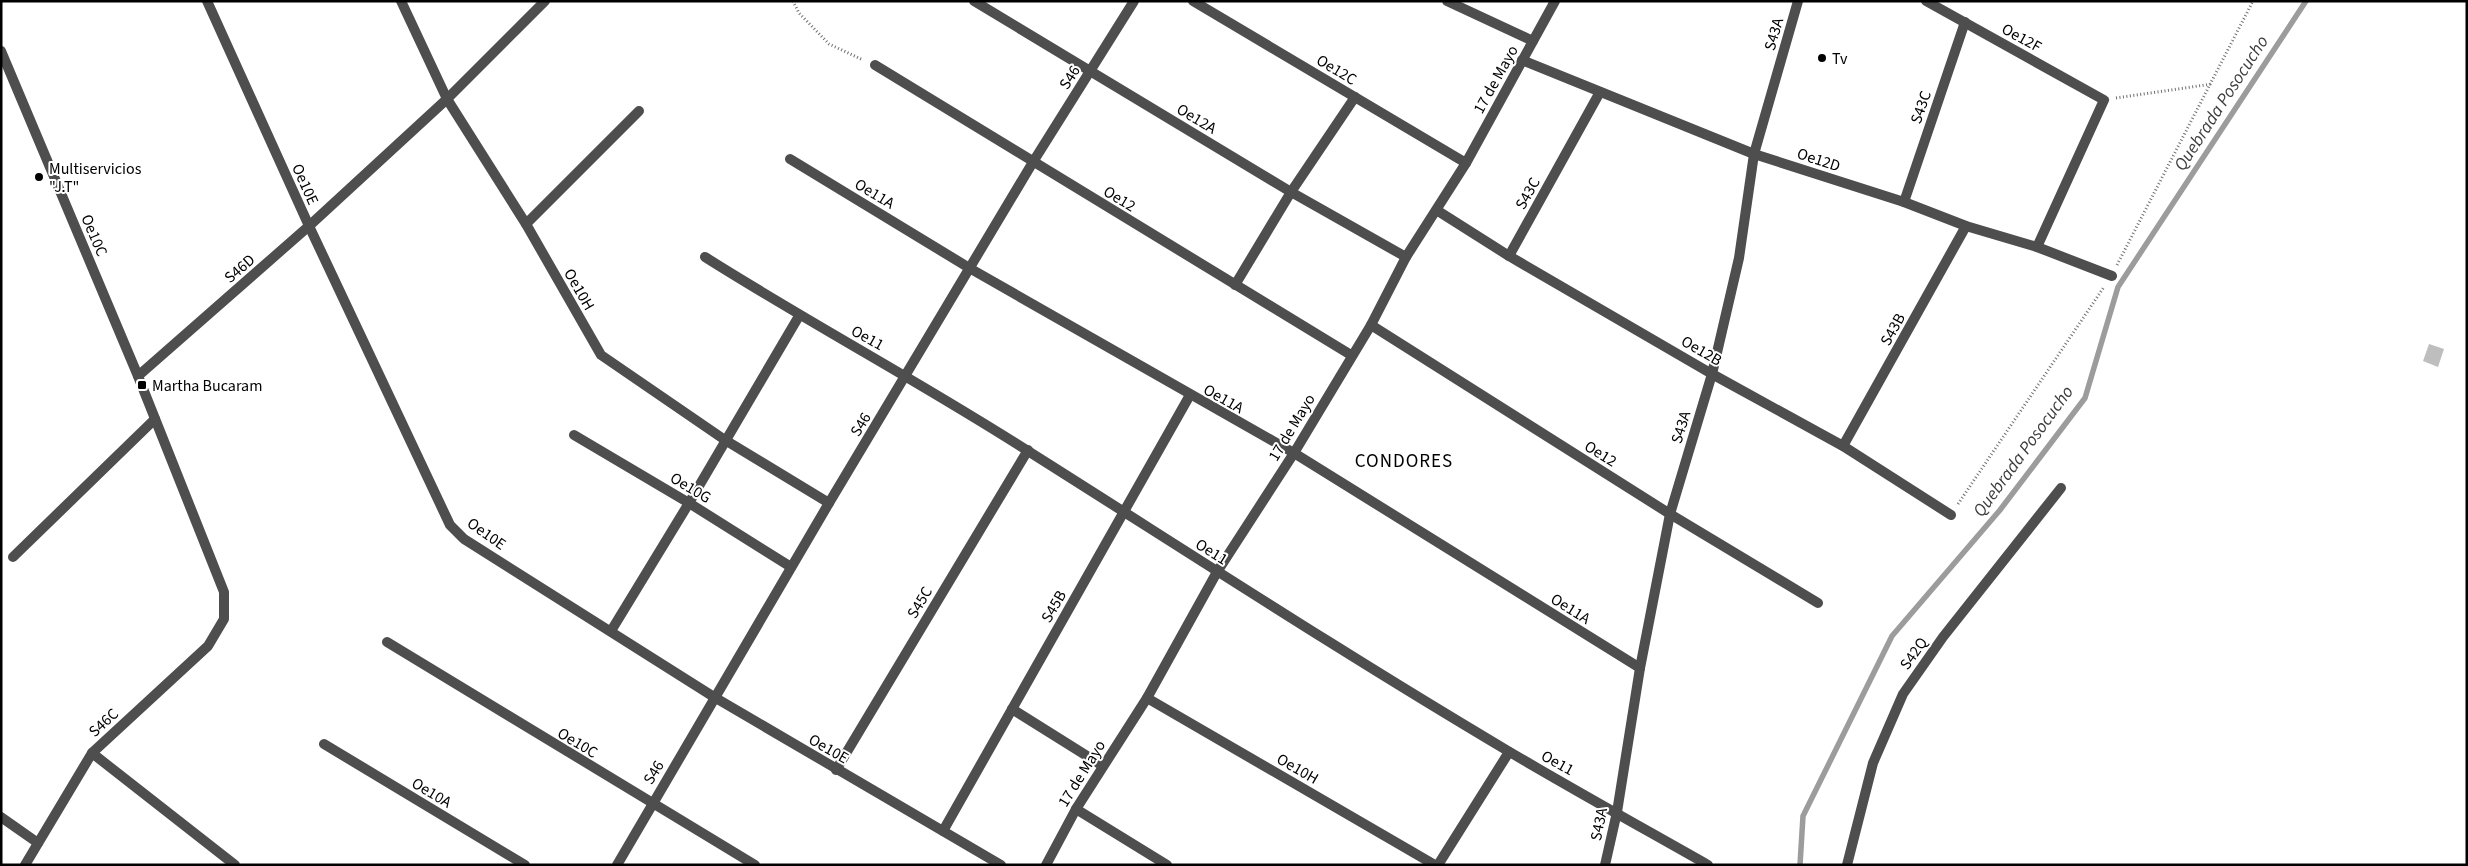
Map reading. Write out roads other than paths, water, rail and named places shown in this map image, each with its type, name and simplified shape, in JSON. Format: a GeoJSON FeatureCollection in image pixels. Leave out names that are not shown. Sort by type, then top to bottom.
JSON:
{"type":"FeatureCollection","features":[{"type":"Feature","properties":{"kind":"street","name":"Oe10E"},"geometry":{"type":"LineString","coordinates":[[207,1],[309,226],[450,525],[464,539],[714,697],[1001,865]]}},
{"type":"Feature","properties":{"kind":"street","name":"Oe10H"},"geometry":{"type":"LineString","coordinates":[[401,1],[447,100],[526,224],[601,355],[725,440],[829,503]]}},
{"type":"Feature","properties":{"kind":"street","name":"S46D"},"geometry":{"type":"LineString","coordinates":[[138,376],[309,226],[447,100],[545,1]]}},
{"type":"Feature","properties":{"kind":"street","name":"Oe12A"},"geometry":{"type":"LineString","coordinates":[[974,1],[1291,192],[1406,257]]}},
{"type":"Feature","properties":{"kind":"street","name":"S46"},"geometry":{"type":"LineString","coordinates":[[617,865],[714,697],[971,269],[1033,162],[1134,1]]}},
{"type":"Feature","properties":{"kind":"street","name":"Oe12C"},"geometry":{"type":"LineString","coordinates":[[1193,1],[1466,163]]}},
{"type":"Feature","properties":{"kind":"street"},"geometry":{"type":"LineString","coordinates":[[1447,1],[1533,41]]}},
{"type":"Feature","properties":{"kind":"street","name":"17 de Mayo"},"geometry":{"type":"LineString","coordinates":[[1046,865],[1076,809],[1147,698],[1217,572],[1294,453],[1351,355],[1371,325],[1406,257],[1438,211],[1466,163],[1555,1]]}},
{"type":"Feature","properties":{"kind":"street","name":"S43A"},"geometry":{"type":"LineString","coordinates":[[1606,865],[1640,668],[1670,514],[1712,374],[1739,258],[1754,154],[1798,1]]}},
{"type":"Feature","properties":{"kind":"street","name":"Oe12F"},"geometry":{"type":"LineString","coordinates":[[1926,1],[2104,100],[2037,247]]}},
{"type":"Feature","properties":{"kind":"street","name":"S43C"},"geometry":{"type":"LineString","coordinates":[[1904,202],[1965,22]]}},
{"type":"Feature","properties":{"kind":"street","name":"Oe10C"},"geometry":{"type":"LineString","coordinates":[[1,51],[138,376]]}},
{"type":"Feature","properties":{"kind":"street","name":"Oe12D"},"geometry":{"type":"LineString","coordinates":[[1522,60],[1754,154],[1904,202],[1966,226],[2037,247],[2112,276]]}},
{"type":"Feature","properties":{"kind":"street","name":"Oe12"},"geometry":{"type":"LineString","coordinates":[[875,65],[1351,355]]}},
{"type":"Feature","properties":{"kind":"street","name":"S43C"},"geometry":{"type":"LineString","coordinates":[[1509,256],[1600,92]]}},
{"type":"Feature","properties":{"kind":"street"},"geometry":{"type":"LineString","coordinates":[[1235,286],[1291,192],[1355,97]]}},
{"type":"Feature","properties":{"kind":"street"},"geometry":{"type":"LineString","coordinates":[[526,224],[640,111]]}},
{"type":"Feature","properties":{"kind":"street","name":"Oe11A"},"geometry":{"type":"LineString","coordinates":[[790,159],[971,269],[1294,453],[1640,668]]}},
{"type":"Feature","properties":{"kind":"street","name":"Oe12B"},"geometry":{"type":"LineString","coordinates":[[1438,211],[1509,256],[1712,374],[1843,446],[1951,515]]}},
{"type":"Feature","properties":{"kind":"street","name":"S43B"},"geometry":{"type":"LineString","coordinates":[[1843,446],[1966,226]]}},
{"type":"Feature","properties":{"kind":"street","name":"Oe11"},"geometry":{"type":"LineString","coordinates":[[705,257],[799,316],[906,376],[1028,450],[1217,572],[1509,752],[1708,865]]}},
{"type":"Feature","properties":{"kind":"street"},"geometry":{"type":"LineString","coordinates":[[610,631],[689,503],[799,316]]}},
{"type":"Feature","properties":{"kind":"street","name":"Oe12"},"geometry":{"type":"LineString","coordinates":[[1371,325],[1670,514],[1818,603]]}},
{"type":"Feature","properties":{"kind":"street"},"geometry":{"type":"LineString","coordinates":[[13,557],[154,419],[138,376]]}},
{"type":"Feature","properties":{"kind":"street","name":"S45B"},"geometry":{"type":"LineString","coordinates":[[943,831],[1190,395]]}},
{"type":"Feature","properties":{"kind":"street","name":"S46C"},"geometry":{"type":"LineString","coordinates":[[26,865],[92,753],[208,646],[224,619],[224,592],[154,419]]}},
{"type":"Feature","properties":{"kind":"street","name":"Oe10G"},"geometry":{"type":"LineString","coordinates":[[574,435],[689,503],[791,567]]}},
{"type":"Feature","properties":{"kind":"street","name":"S45C"},"geometry":{"type":"LineString","coordinates":[[836,770],[1028,450]]}},
{"type":"Feature","properties":{"kind":"street","name":"S42Q"},"geometry":{"type":"LineString","coordinates":[[1847,865],[1873,764],[1903,694],[1943,637],[2061,488]]}},
{"type":"Feature","properties":{"kind":"street","name":"Oe10C"},"geometry":{"type":"LineString","coordinates":[[386,642],[651,804],[755,865]]}},
{"type":"Feature","properties":{"kind":"street","name":"Oe10H"},"geometry":{"type":"LineString","coordinates":[[1147,698],[1436,865]]}},
{"type":"Feature","properties":{"kind":"street"},"geometry":{"type":"LineString","coordinates":[[1012,709],[1104,766]]}},
{"type":"Feature","properties":{"kind":"street","name":"Oe10A"},"geometry":{"type":"LineString","coordinates":[[324,744],[525,865]]}},
{"type":"Feature","properties":{"kind":"street"},"geometry":{"type":"LineString","coordinates":[[1436,865],[1509,752]]}},
{"type":"Feature","properties":{"kind":"street"},"geometry":{"type":"LineString","coordinates":[[92,753],[235,865]]}},
{"type":"Feature","properties":{"kind":"street"},"geometry":{"type":"LineString","coordinates":[[1076,809],[1167,865]]}},
{"type":"Feature","properties":{"kind":"street"},"geometry":{"type":"LineString","coordinates":[[1,816],[38,843]]}},
{"type":"Feature","properties":{"kind":"waterway","name":"Quebrada Posocucho"},"geometry":{"type":"LineString","coordinates":[[1800,865],[1803,816],[1892,636],[2000,510],[2085,398],[2118,287],[2306,1]]}},
{"type":"Feature","properties":{"kind":"place","name":"Tv"},"geometry":{"type":"Point","coordinates":[1822,58]}},
{"type":"Feature","properties":{"kind":"place","name":"Multiservicios \"J.T\""},"geometry":{"type":"Point","coordinates":[39,177]}},
{"type":"Feature","properties":{"kind":"place","name":"Martha Bucaram"},"geometry":{"type":"Point","coordinates":[142,385]}},
{"type":"Feature","properties":{"kind":"district","name":"CONDORES"},"geometry":{"type":"Point","coordinates":[1404,460]}}]}
